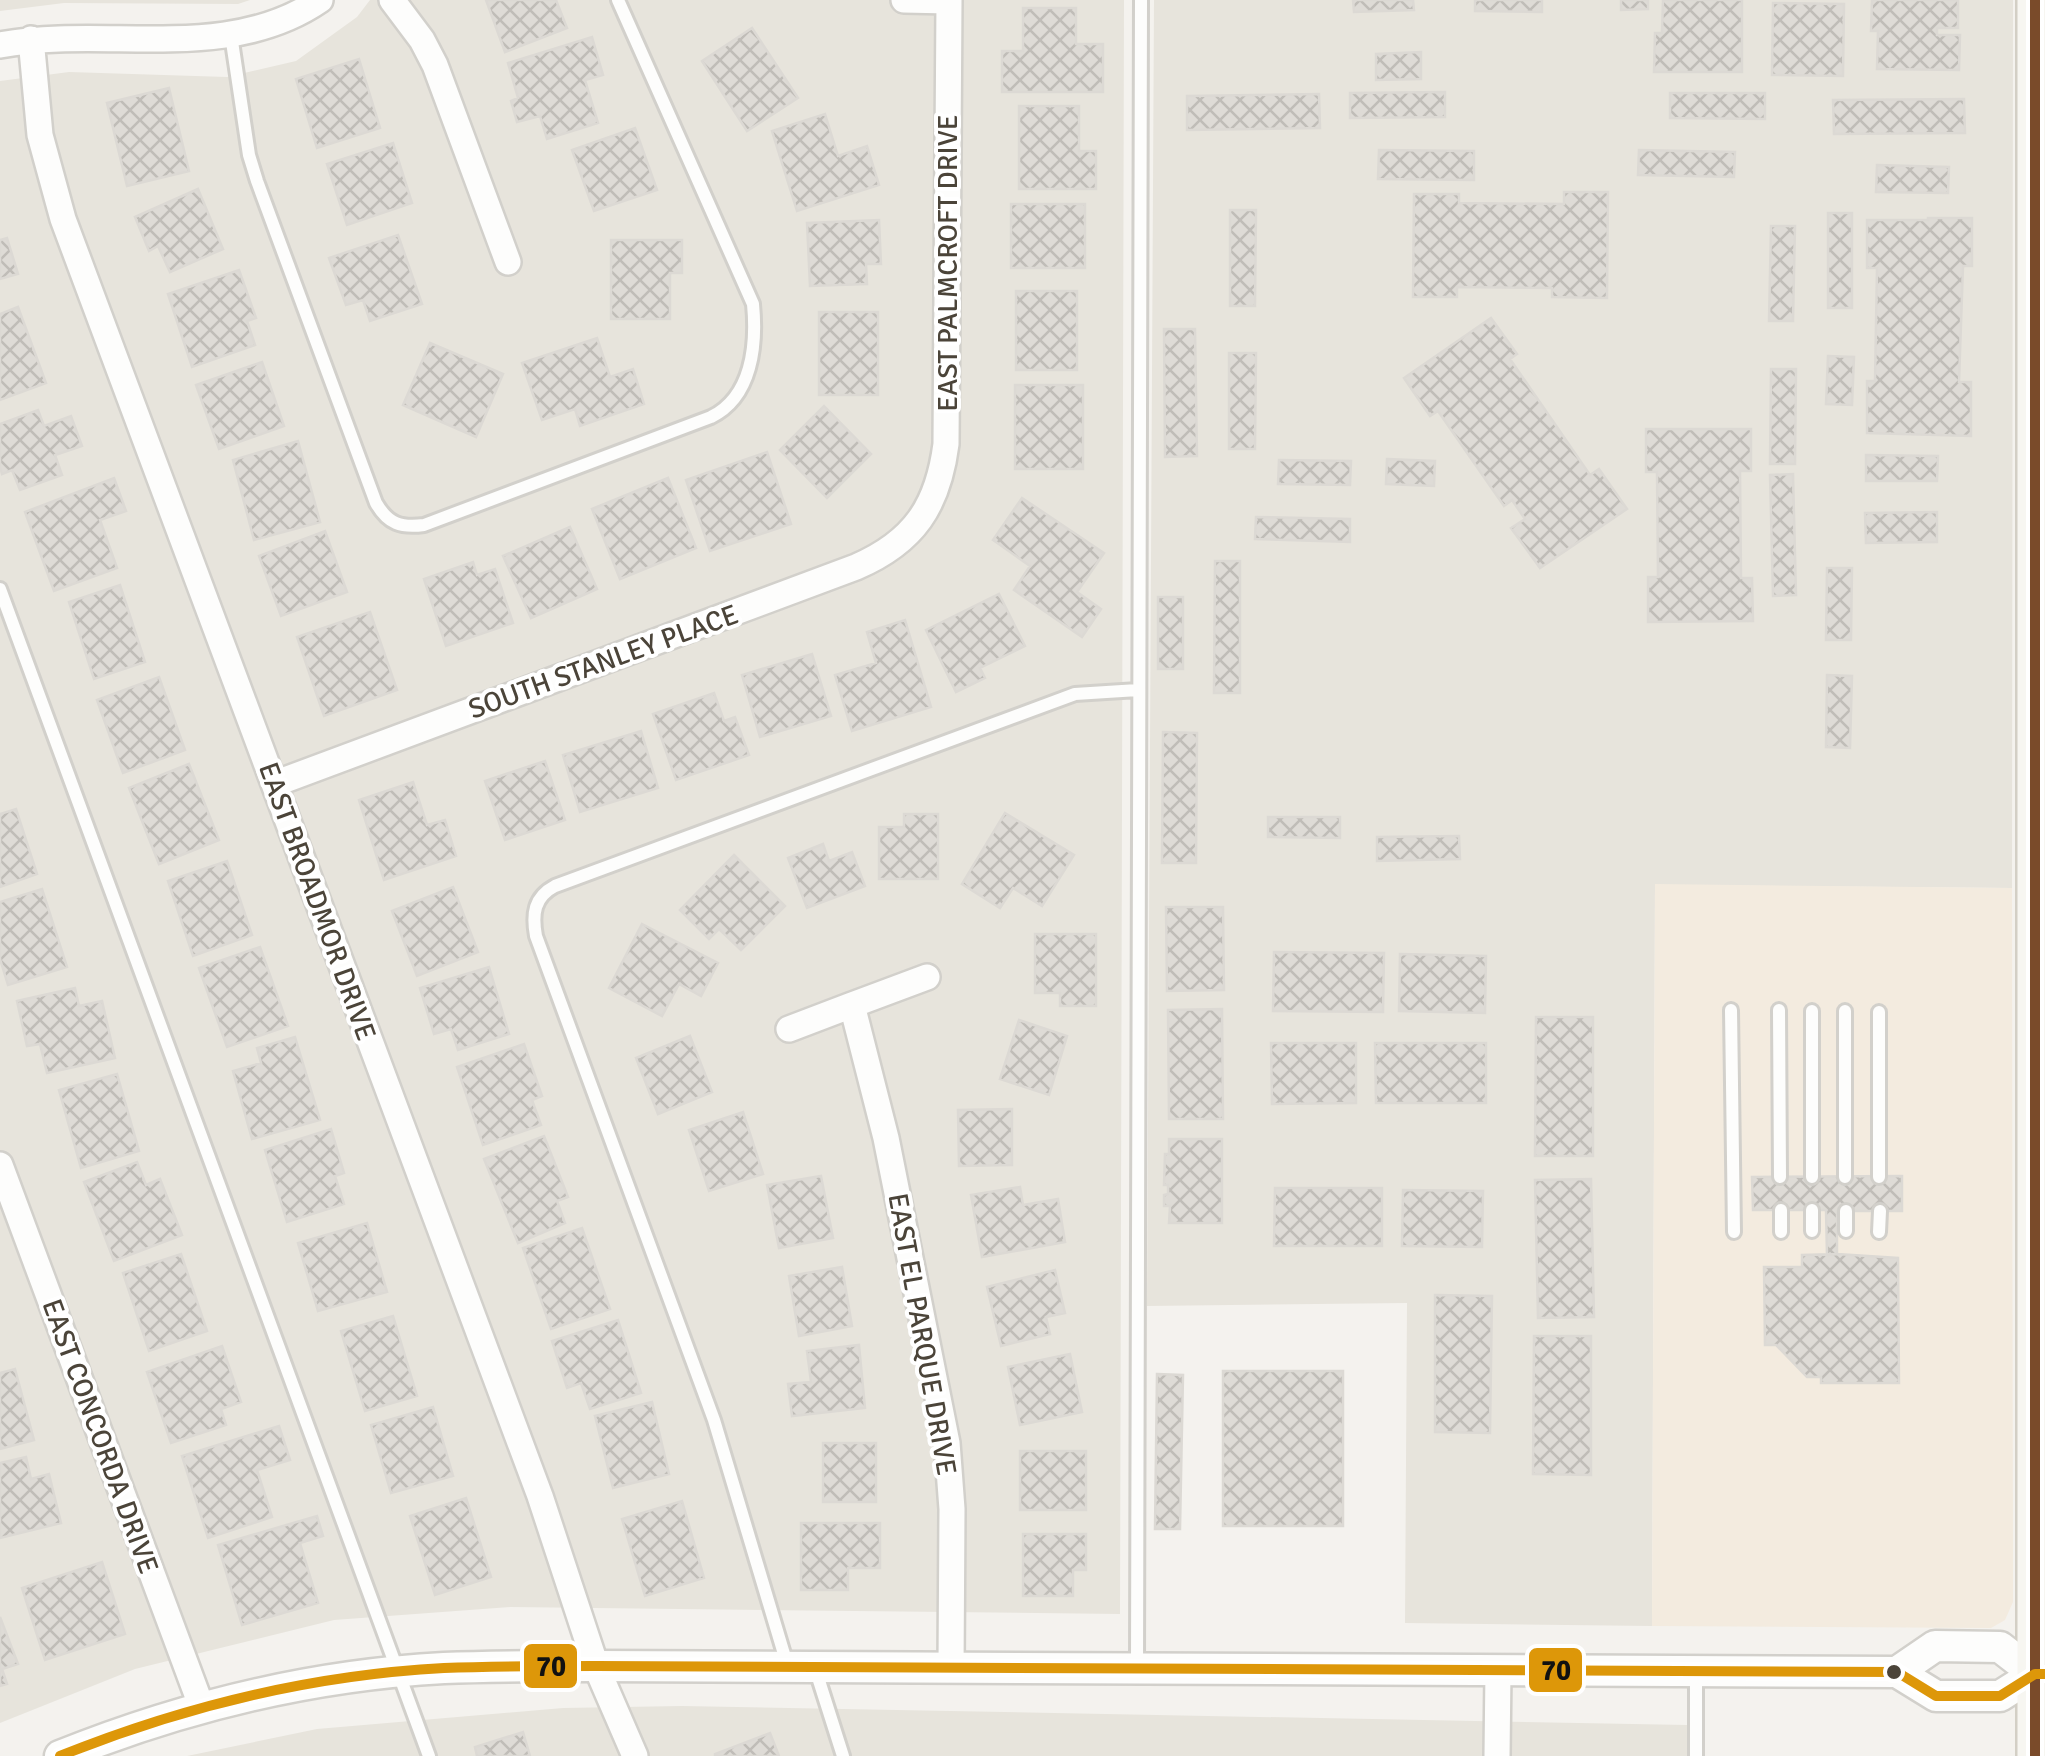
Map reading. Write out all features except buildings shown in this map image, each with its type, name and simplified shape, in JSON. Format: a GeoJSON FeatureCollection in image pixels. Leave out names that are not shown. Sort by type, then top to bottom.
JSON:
{"type":"FeatureCollection","features":[{"type":"Feature","properties":{"kind":"main road"},"geometry":{"type":"LineString","coordinates":[[2035,0],[2040,291],[2040,1674],[2035,1756]]}},
{"type":"Feature","properties":{"kind":"street"},"geometry":{"type":"LineString","coordinates":[[0,45],[31,39],[231,34],[268,27],[320,0]]}},
{"type":"Feature","properties":{"kind":"street"},"geometry":{"type":"LineString","coordinates":[[392,0],[435,65],[508,262]]}},
{"type":"Feature","properties":{"kind":"street","name":"EAST PALMCROFT DRIVE"},"geometry":{"type":"LineString","coordinates":[[904,0],[948,0],[946,444],[934,496],[920,520]]}},
{"type":"Feature","properties":{"kind":"street","name":"EAST BROADMOR DRIVE"},"geometry":{"type":"LineString","coordinates":[[31,39],[40,135],[63,219],[540,1496],[596,1666],[635,1756]]}},
{"type":"Feature","properties":{"kind":"street","name":"SOUTH STANLEY PLACE"},"geometry":{"type":"LineString","coordinates":[[274,784],[856,567],[903,540],[920,520]]}},
{"type":"Feature","properties":{"kind":"street"},"geometry":{"type":"LineString","coordinates":[[789,1028],[927,977]]}},
{"type":"Feature","properties":{"kind":"street","name":"EAST EL PARQUE DRIVE"},"geometry":{"type":"LineString","coordinates":[[852,1005],[886,1138],[947,1443],[952,1509],[951,1668]]}},
{"type":"Feature","properties":{"kind":"street","name":"EAST CONCORDA DRIVE"},"geometry":{"type":"LineString","coordinates":[[0,1165],[202,1708]]}},
{"type":"Feature","properties":{"kind":"street"},"geometry":{"type":"LineString","coordinates":[[60,1756],[202,1708],[296,1687],[398,1672],[596,1666],[1897,1672],[1936,1696],[2000,1696],[2040,1674],[2000,1647],[1935,1646],[1897,1672]]}},
{"type":"Feature","properties":{"kind":"street"},"geometry":{"type":"LineString","coordinates":[[1496,1756],[1498,1670]]}},
{"type":"Feature","properties":{"kind":"lane"},"geometry":{"type":"LineString","coordinates":[[231,34],[256,181],[376,503],[383,516],[394,524],[424,525],[710,418],[735,401],[748,372],[753,304],[618,0]]}},
{"type":"Feature","properties":{"kind":"lane"},"geometry":{"type":"LineString","coordinates":[[1137,1668],[1141,0]]}},
{"type":"Feature","properties":{"kind":"lane"},"geometry":{"type":"LineString","coordinates":[[0,589],[429,1756]]}},
{"type":"Feature","properties":{"kind":"lane"},"geometry":{"type":"LineString","coordinates":[[843,1756],[801,1668],[536,936],[535,908],[540,898],[556,886],[1074,694],[1138,690]]}},
{"type":"Feature","properties":{"kind":"lane"},"geometry":{"type":"LineString","coordinates":[[1732,1010],[1734,1232]]}},
{"type":"Feature","properties":{"kind":"lane"},"geometry":{"type":"LineString","coordinates":[[1779,1010],[1780,1177]]}},
{"type":"Feature","properties":{"kind":"lane"},"geometry":{"type":"LineString","coordinates":[[1812,1010],[1812,1177]]}},
{"type":"Feature","properties":{"kind":"lane"},"geometry":{"type":"LineString","coordinates":[[1845,1011],[1846,1177]]}},
{"type":"Feature","properties":{"kind":"lane"},"geometry":{"type":"LineString","coordinates":[[1880,1012],[1880,1177]]}},
{"type":"Feature","properties":{"kind":"lane"},"geometry":{"type":"LineString","coordinates":[[1781,1210],[1781,1232]]}},
{"type":"Feature","properties":{"kind":"lane"},"geometry":{"type":"LineString","coordinates":[[1812,1210],[1812,1231]]}},
{"type":"Feature","properties":{"kind":"lane"},"geometry":{"type":"LineString","coordinates":[[1846,1210],[1846,1231]]}},
{"type":"Feature","properties":{"kind":"lane"},"geometry":{"type":"LineString","coordinates":[[1879,1232],[1880,1210]]}},
{"type":"Feature","properties":{"kind":"lane"},"geometry":{"type":"LineString","coordinates":[[1696,1671],[1696,1756]]}},
{"type":"Feature","properties":{"kind":"shaded area"},"geometry":{"type":"Polygon","coordinates":[[[0,0],[250,0],[238,4],[64,3],[0,11],[0,0]]]}},
{"type":"Feature","properties":{"kind":"shaded area"},"geometry":{"type":"Polygon","coordinates":[[[370,0],[1124,0],[1120,1614],[510,1607],[334,1620],[135,1669],[0,1723],[0,81],[69,72],[227,77],[296,61],[357,17],[370,0]]]}},
{"type":"Feature","properties":{"kind":"shaded area"},"geometry":{"type":"Polygon","coordinates":[[[1154,0],[2013,0],[2012,888],[1655,885],[1652,1626],[1405,1623],[1407,1303],[1147,1306],[1154,0]]]}},
{"type":"Feature","properties":{"kind":"shaded area"},"geometry":{"type":"Polygon","coordinates":[[[1655,884],[2012,888],[2013,1602],[2005,1620],[1991,1628],[1652,1626],[1655,884]]]}},
{"type":"Feature","properties":{"kind":"shaded area"},"geometry":{"type":"Polygon","coordinates":[[[682,1706],[1687,1725],[1687,1756],[187,1756],[317,1729],[563,1708],[682,1706]]]}},
{"type":"Feature","properties":{"kind":"transit line"},"geometry":{"type":"LineString","coordinates":[[2035,0],[2035,1756]]}},
{"type":"Feature","properties":{"kind":"transit line","name":"70"},"geometry":{"type":"LineString","coordinates":[[60,1756],[153,1723],[249,1696],[346,1678],[444,1668],[1897,1672],[1936,1696],[2000,1696],[2035,1674],[2045,1674]]}}]}
